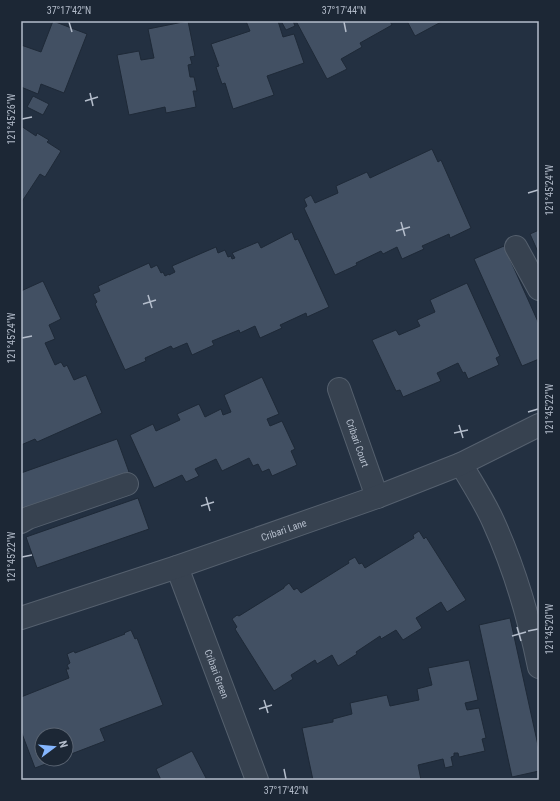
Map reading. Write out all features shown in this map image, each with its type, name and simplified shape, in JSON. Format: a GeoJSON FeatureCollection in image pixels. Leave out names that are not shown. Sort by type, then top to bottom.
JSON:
{"type":"FeatureCollection","features":[{"type":"Feature","properties":{"kind":"street"},"geometry":{"type":"LineString","coordinates":[[516,247],[539,289]]}},
{"type":"Feature","properties":{"kind":"street","name":"Cribari Court"},"geometry":{"type":"LineString","coordinates":[[339,389],[377,497]]}},
{"type":"Feature","properties":{"kind":"street","name":"Cribari Lane"},"geometry":{"type":"LineString","coordinates":[[21,618],[177,567],[377,497],[461,464],[539,425]]}},
{"type":"Feature","properties":{"kind":"street"},"geometry":{"type":"LineString","coordinates":[[461,464],[492,520],[513,573],[533,639],[539,668]]}},
{"type":"Feature","properties":{"kind":"street"},"geometry":{"type":"LineString","coordinates":[[21,522],[28,518],[127,484]]}},
{"type":"Feature","properties":{"kind":"street","name":"Cribari Green"},"geometry":{"type":"LineString","coordinates":[[177,567],[257,780]]}},
{"type":"Feature","properties":{"kind":"building"},"geometry":{"type":"Polygon","coordinates":[[[53,21],[87,34],[64,93],[41,84],[38,94],[21,87],[21,45],[41,52],[53,21]]]}},
{"type":"Feature","properties":{"kind":"building"},"geometry":{"type":"Polygon","coordinates":[[[188,21],[195,56],[190,57],[192,64],[188,65],[190,77],[194,77],[197,91],[193,91],[196,107],[166,113],[165,107],[129,115],[117,55],[139,51],[141,60],[154,58],[148,29],[188,21]]]}},
{"type":"Feature","properties":{"kind":"building"},"geometry":{"type":"Polygon","coordinates":[[[246,21],[278,21],[283,37],[294,34],[304,63],[267,76],[274,95],[233,109],[225,83],[222,84],[216,67],[219,66],[211,44],[250,31],[246,21]]]}},
{"type":"Feature","properties":{"kind":"building"},"geometry":{"type":"Polygon","coordinates":[[[281,21],[293,21],[295,26],[286,30],[281,21]]]}},
{"type":"Feature","properties":{"kind":"building"},"geometry":{"type":"Polygon","coordinates":[[[296,21],[390,21],[392,25],[360,43],[362,47],[341,59],[347,69],[327,79],[296,21]]]}},
{"type":"Feature","properties":{"kind":"building"},"geometry":{"type":"Polygon","coordinates":[[[407,21],[443,21],[415,36],[407,21]]]}},
{"type":"Feature","properties":{"kind":"building"},"geometry":{"type":"Polygon","coordinates":[[[33,96],[49,104],[43,115],[27,107],[33,96]]]}},
{"type":"Feature","properties":{"kind":"building"},"geometry":{"type":"Polygon","coordinates":[[[21,126],[36,136],[37,133],[49,140],[47,142],[61,151],[45,177],[40,174],[21,203],[21,126]]]}},
{"type":"Feature","properties":{"kind":"building"},"geometry":{"type":"Polygon","coordinates":[[[432,149],[438,162],[441,160],[471,228],[450,238],[449,234],[422,246],[424,249],[402,259],[397,247],[383,254],[381,251],[356,263],[357,265],[335,275],[304,208],[307,206],[304,199],[311,195],[315,203],[338,193],[336,186],[367,172],[370,178],[432,149]]]}},
{"type":"Feature","properties":{"kind":"building"},"geometry":{"type":"Polygon","coordinates":[[[539,230],[539,254],[530,234],[539,230]]]}},
{"type":"Feature","properties":{"kind":"building"},"geometry":{"type":"Polygon","coordinates":[[[292,232],[295,240],[298,239],[329,307],[307,317],[306,313],[280,325],[282,328],[260,338],[255,326],[240,333],[239,330],[212,341],[214,345],[192,355],[187,343],[173,349],[171,346],[145,358],[146,361],[125,370],[95,304],[97,302],[93,294],[100,291],[98,286],[149,263],[151,268],[157,265],[161,273],[163,272],[165,276],[169,275],[175,272],[172,266],[216,247],[218,253],[225,250],[228,257],[231,256],[232,259],[235,258],[232,253],[258,242],[261,248],[292,232]]]}},
{"type":"Feature","properties":{"kind":"building"},"geometry":{"type":"Polygon","coordinates":[[[504,246],[539,324],[539,359],[522,366],[474,259],[504,246]]]}},
{"type":"Feature","properties":{"kind":"building"},"geometry":{"type":"Polygon","coordinates":[[[43,281],[61,319],[49,325],[55,339],[45,343],[55,365],[61,362],[64,367],[67,365],[74,380],[86,375],[102,413],[37,442],[35,439],[21,445],[21,291],[43,281]]]}},
{"type":"Feature","properties":{"kind":"building"},"geometry":{"type":"Polygon","coordinates":[[[467,283],[500,356],[496,358],[499,365],[468,379],[458,363],[437,373],[441,381],[403,397],[400,390],[396,391],[372,340],[396,330],[399,335],[420,326],[417,320],[435,312],[430,300],[467,283]]]}},
{"type":"Feature","properties":{"kind":"building"},"geometry":{"type":"Polygon","coordinates":[[[262,377],[279,414],[267,419],[270,426],[282,421],[295,449],[291,451],[297,465],[272,476],[269,469],[262,472],[258,464],[253,466],[249,458],[222,471],[216,459],[195,469],[199,476],[186,482],[182,475],[154,488],[130,435],[153,424],[156,431],[180,420],[177,414],[199,404],[205,417],[221,409],[223,415],[231,412],[224,395],[262,377]]]}},
{"type":"Feature","properties":{"kind":"building"},"geometry":{"type":"Polygon","coordinates":[[[117,439],[129,472],[21,509],[21,473],[117,439]]]}},
{"type":"Feature","properties":{"kind":"building"},"geometry":{"type":"Polygon","coordinates":[[[138,498],[149,529],[37,568],[26,537],[138,498]]]}},
{"type":"Feature","properties":{"kind":"building"},"geometry":{"type":"Polygon","coordinates":[[[419,531],[424,539],[426,537],[466,600],[447,612],[441,602],[416,618],[422,628],[403,640],[396,630],[381,639],[380,636],[356,652],[357,654],[338,666],[332,655],[317,664],[315,660],[291,675],[293,679],[274,691],[235,629],[237,627],[232,619],[284,588],[289,583],[294,590],[297,588],[301,593],[349,563],[348,561],[355,557],[359,564],[362,563],[365,568],[414,538],[413,535],[419,531]]]}},
{"type":"Feature","properties":{"kind":"building"},"geometry":{"type":"Polygon","coordinates":[[[510,618],[539,750],[539,771],[512,777],[479,625],[510,618]]]}},
{"type":"Feature","properties":{"kind":"building"},"geometry":{"type":"Polygon","coordinates":[[[131,630],[135,639],[137,638],[163,705],[100,729],[105,741],[74,753],[74,727],[34,727],[34,765],[21,731],[21,697],[69,678],[66,669],[69,669],[67,665],[70,663],[67,654],[74,651],[75,653],[125,634],[124,633],[131,630]]]}},
{"type":"Feature","properties":{"kind":"building"},"geometry":{"type":"Polygon","coordinates":[[[469,660],[478,700],[465,703],[467,710],[479,708],[486,738],[482,739],[485,751],[459,757],[458,753],[454,753],[454,756],[451,757],[453,766],[445,768],[443,759],[418,765],[421,780],[313,780],[302,728],[333,722],[333,719],[352,714],[350,703],[387,695],[390,706],[419,700],[417,689],[432,685],[428,668],[469,660]]]}},
{"type":"Feature","properties":{"kind":"building"},"geometry":{"type":"Polygon","coordinates":[[[192,751],[207,780],[161,780],[156,769],[192,751]]]}}]}
